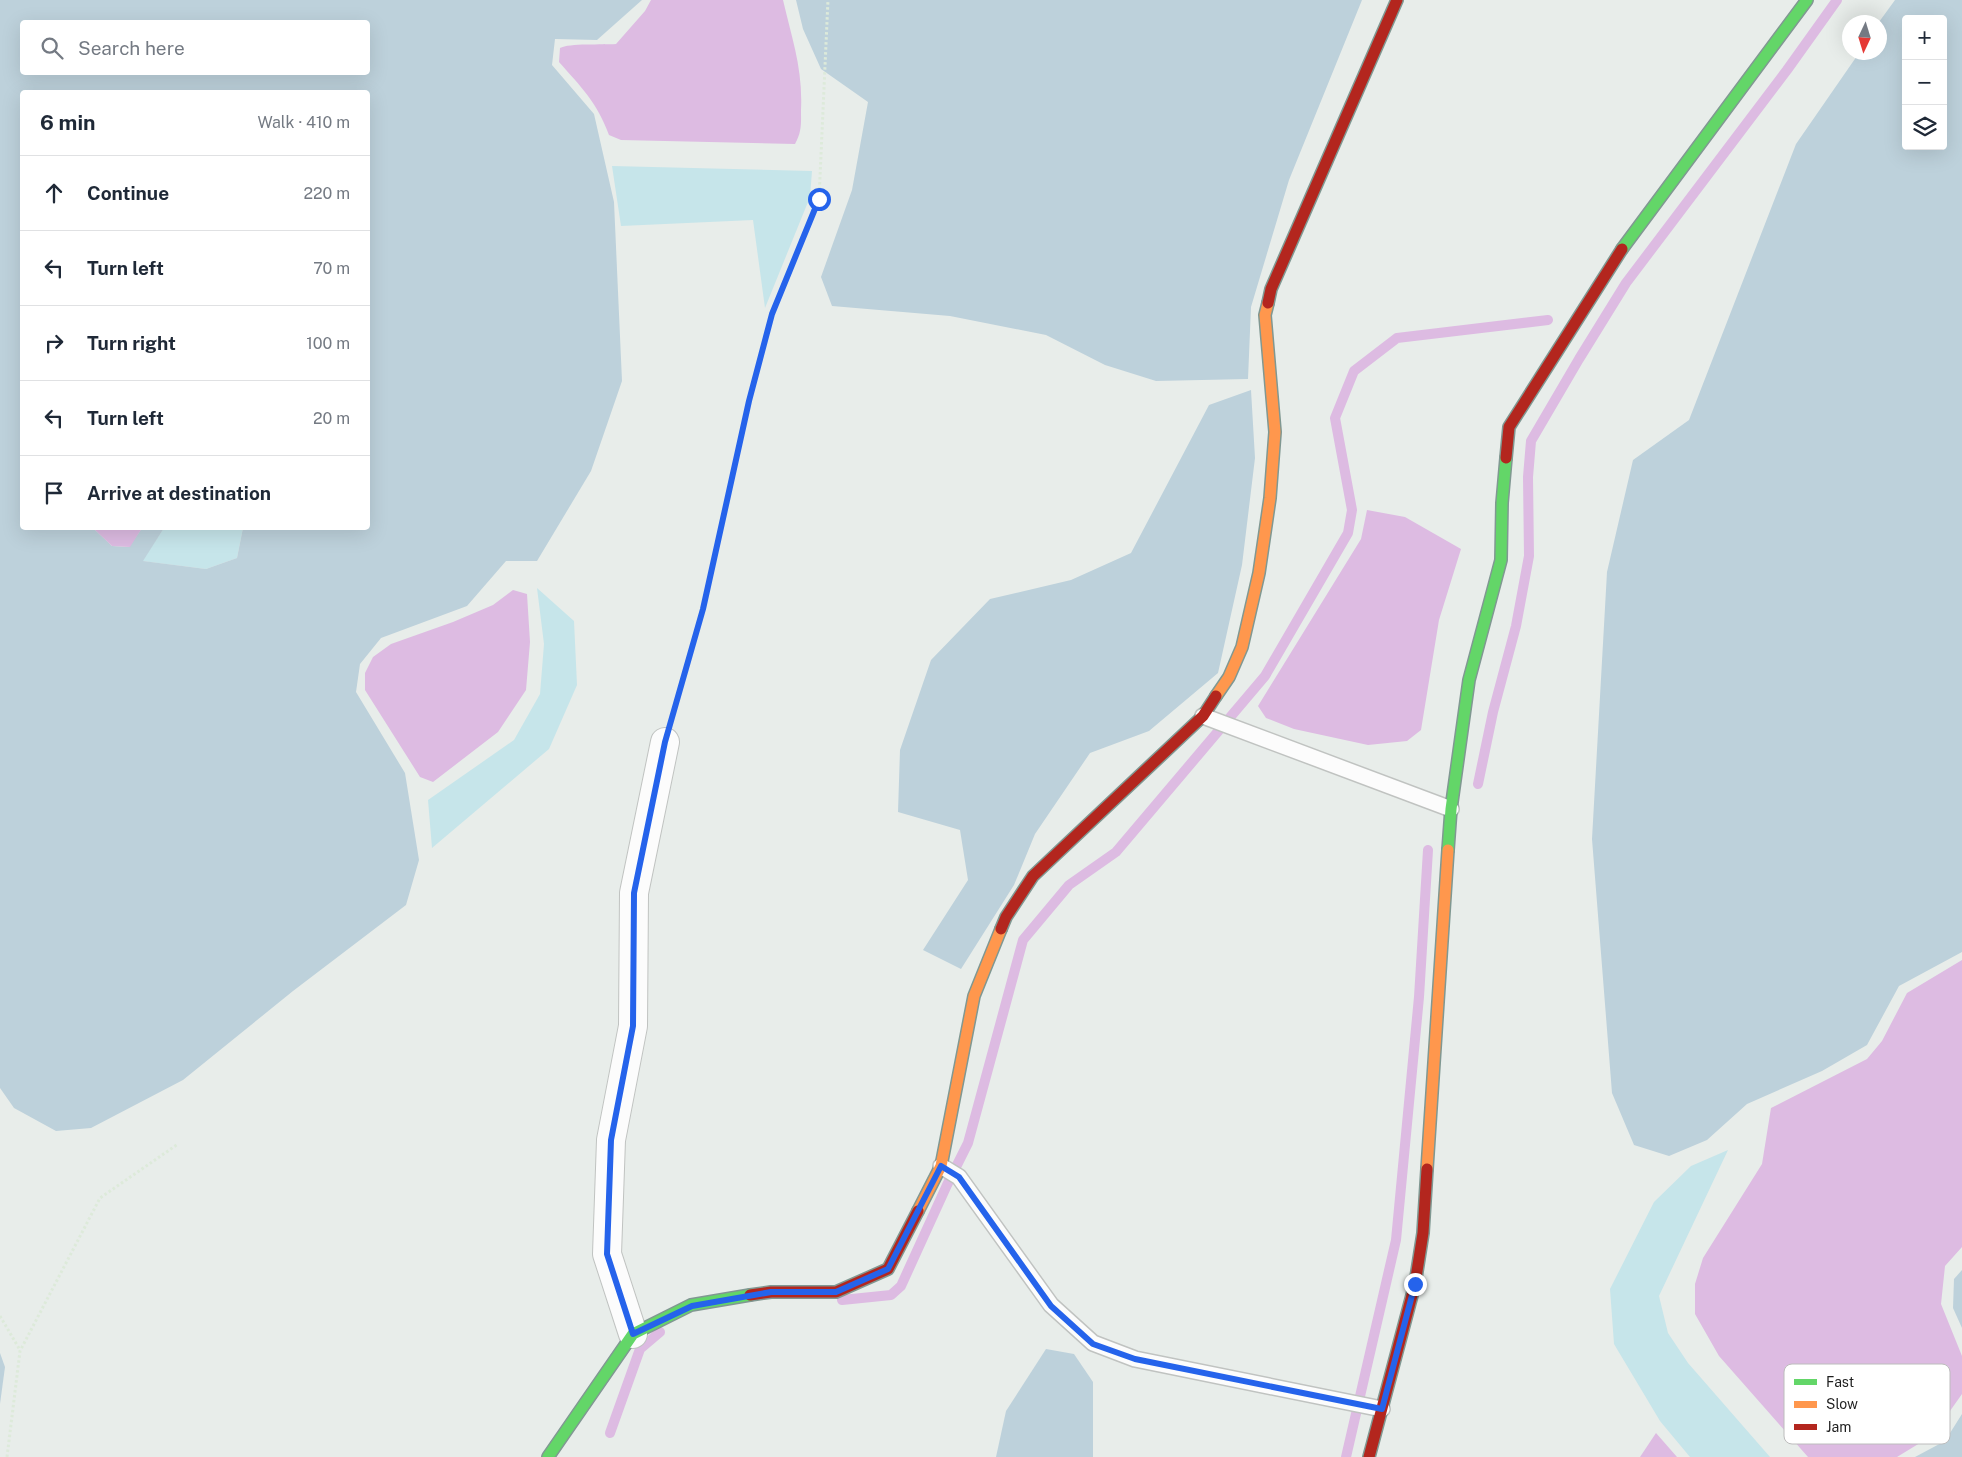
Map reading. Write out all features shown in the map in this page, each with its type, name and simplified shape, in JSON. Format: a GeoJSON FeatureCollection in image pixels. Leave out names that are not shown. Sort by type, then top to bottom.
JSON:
{"type":"FeatureCollection","features":[{"type":"Feature","properties":{"kind":"street"},"geometry":{"type":"LineString","coordinates":[[548,1457],[633,1334],[692,1306],[771,1292],[836,1292],[888,1269],[949,1171],[974,996],[1006,917],[1033,876],[1203,716],[1229,677],[1242,647],[1259,573],[1270,498],[1275,432],[1265,315],[1270,289],[1397,0]]}},
{"type":"Feature","properties":{"kind":"street"},"geometry":{"type":"LineString","coordinates":[[1369,1457],[1374,1407],[1415,1284],[1423,1232],[1451,808],[1469,680],[1501,560],[1502,503],[1509,427],[1620,252],[1807,0]]}},
{"type":"Feature","properties":{"kind":"street"},"geometry":{"type":"LineString","coordinates":[[633,1334],[607,1254],[611,1140],[633,1026],[634,893],[665,742]]}},
{"type":"Feature","properties":{"kind":"lane"},"geometry":{"type":"LineString","coordinates":[[1203,716],[1451,808]]}},
{"type":"Feature","properties":{"kind":"lane"},"geometry":{"type":"LineString","coordinates":[[949,1171],[1051,1306],[1093,1344],[1135,1359],[1374,1407]]}},
{"type":"Feature","properties":{"kind":"path"},"geometry":{"type":"LineString","coordinates":[[665,742],[703,609],[749,401],[772,314],[819,199],[828,0]]}},
{"type":"Feature","properties":{"kind":"path"},"geometry":{"type":"LineString","coordinates":[[7,1457],[20,1351],[100,1198],[178,1144]]}},
{"type":"Feature","properties":{"kind":"path"},"geometry":{"type":"LineString","coordinates":[[0,1316],[20,1351]]}},
{"type":"Feature","properties":{"kind":"shaded area"},"geometry":{"type":"Polygon","coordinates":[[[0,0],[642,0],[597,40],[555,39],[552,65],[594,114],[614,202],[622,381],[591,471],[537,561],[506,561],[467,606],[381,638],[360,664],[356,692],[405,773],[419,860],[406,905],[293,991],[183,1080],[91,1128],[56,1131],[14,1108],[0,1088],[0,0]]]}},
{"type":"Feature","properties":{"kind":"shaded area"},"geometry":{"type":"Polygon","coordinates":[[[651,0],[783,0],[796,54],[800,81],[801,127],[795,144],[621,140],[609,135],[594,104],[559,62],[560,48],[578,45],[616,44],[645,11],[651,0]]]}},
{"type":"Feature","properties":{"kind":"shaded area"},"geometry":{"type":"Polygon","coordinates":[[[796,0],[1362,0],[1289,180],[1251,307],[1248,379],[1156,381],[1105,365],[1046,335],[950,316],[832,306],[821,277],[852,190],[868,102],[821,69],[803,29],[796,0]]]}},
{"type":"Feature","properties":{"kind":"shaded area"},"geometry":{"type":"Polygon","coordinates":[[[1895,0],[1962,0],[1962,952],[1899,986],[1867,1045],[1822,1071],[1747,1104],[1707,1140],[1669,1156],[1634,1145],[1612,1093],[1592,839],[1607,572],[1633,460],[1689,420],[1796,144],[1854,60],[1887,60],[1887,15],[1884,15],[1895,0]]]}},
{"type":"Feature","properties":{"kind":"shaded area"},"geometry":{"type":"Polygon","coordinates":[[[612,166],[812,171],[810,197],[765,308],[753,220],[621,226],[612,166]]]}},
{"type":"Feature","properties":{"kind":"shaded area"},"geometry":{"type":"Polygon","coordinates":[[[1251,390],[1255,458],[1242,565],[1218,673],[1149,731],[1090,753],[1035,834],[1014,885],[961,969],[923,950],[968,880],[960,830],[898,812],[900,750],[931,660],[990,599],[1071,580],[1131,553],[1209,405],[1251,390]]]}},
{"type":"Feature","properties":{"kind":"shaded area"},"geometry":{"type":"Polygon","coordinates":[[[1367,510],[1405,517],[1461,549],[1439,620],[1421,730],[1407,741],[1368,745],[1294,729],[1266,718],[1258,706],[1361,539],[1367,510]]]}},
{"type":"Feature","properties":{"kind":"shaded area"},"geometry":{"type":"Polygon","coordinates":[[[95,530],[141,530],[130,547],[112,546],[95,530]]]}},
{"type":"Feature","properties":{"kind":"shaded area"},"geometry":{"type":"Polygon","coordinates":[[[163,530],[243,530],[237,558],[206,569],[142,561],[163,530]]]}},
{"type":"Feature","properties":{"kind":"shaded area"},"geometry":{"type":"Polygon","coordinates":[[[537,588],[574,621],[577,685],[549,749],[432,848],[428,800],[514,740],[540,694],[544,644],[537,588]]]}},
{"type":"Feature","properties":{"kind":"shaded area"},"geometry":{"type":"Polygon","coordinates":[[[513,590],[527,594],[530,642],[526,690],[498,732],[433,782],[420,777],[365,690],[365,673],[373,657],[391,644],[453,622],[493,605],[513,590]]]}},
{"type":"Feature","properties":{"kind":"shaded area"},"geometry":{"type":"Polygon","coordinates":[[[1962,960],[1962,1247],[1945,1266],[1941,1304],[1962,1356],[1962,1394],[1950,1411],[1950,1364],[1784,1364],[1784,1430],[1719,1356],[1695,1314],[1695,1284],[1703,1258],[1762,1164],[1771,1108],[1867,1059],[1882,1041],[1907,993],[1962,960]]]}},
{"type":"Feature","properties":{"kind":"shaded area"},"geometry":{"type":"Polygon","coordinates":[[[1728,1150],[1659,1296],[1668,1333],[1688,1363],[1770,1457],[1690,1457],[1660,1421],[1614,1344],[1610,1289],[1654,1202],[1691,1166],[1728,1150]]]}},
{"type":"Feature","properties":{"kind":"shaded area"},"geometry":{"type":"Polygon","coordinates":[[[1962,1270],[1962,1328],[1953,1308],[1954,1279],[1962,1270]]]}},
{"type":"Feature","properties":{"kind":"shaded area"},"geometry":{"type":"Polygon","coordinates":[[[1046,1349],[1074,1354],[1093,1382],[1093,1457],[996,1457],[1006,1411],[1046,1349]]]}},
{"type":"Feature","properties":{"kind":"shaded area"},"geometry":{"type":"Polygon","coordinates":[[[0,1353],[5,1367],[0,1404],[0,1353]]]}},
{"type":"Feature","properties":{"kind":"shaded area"},"geometry":{"type":"Polygon","coordinates":[[[1962,1414],[1962,1457],[1915,1457],[1939,1444],[1950,1444],[1950,1433],[1962,1414]]]}},
{"type":"Feature","properties":{"kind":"shaded area"},"geometry":{"type":"Polygon","coordinates":[[[1656,1433],[1677,1457],[1640,1457],[1656,1433]]]}},
{"type":"Feature","properties":{"kind":"shaded area"},"geometry":{"type":"Polygon","coordinates":[[[1797,1444],[1918,1444],[1897,1457],[1808,1457],[1797,1444]]]}},
{"type":"Feature","properties":{"kind":"waterway"},"geometry":{"type":"LineString","coordinates":[[1478,784],[1493,712],[1516,626],[1529,556],[1528,477],[1531,441],[1626,283],[1787,70],[1837,0]]}},
{"type":"Feature","properties":{"kind":"waterway"},"geometry":{"type":"LineString","coordinates":[[842,1300],[891,1295],[901,1286],[968,1143],[1023,940],[1069,885],[1116,852],[1265,676],[1348,533],[1352,510],[1335,418],[1354,371],[1397,338],[1548,320]]}},
{"type":"Feature","properties":{"kind":"waterway"},"geometry":{"type":"LineString","coordinates":[[1346,1457],[1396,1240],[1419,997],[1428,850]]}},
{"type":"Feature","properties":{"kind":"waterway"},"geometry":{"type":"LineString","coordinates":[[610,1433],[640,1349],[660,1332]]}},
{"type":"Feature","properties":{"kind":"traffic: fast"},"geometry":{"type":"LineString","coordinates":[[1622,249],[1807,0]]}},
{"type":"Feature","properties":{"kind":"traffic: fast"},"geometry":{"type":"LineString","coordinates":[[1448,850],[1451,809],[1469,680],[1501,560],[1502,503],[1506,458]]}},
{"type":"Feature","properties":{"kind":"traffic: fast"},"geometry":{"type":"LineString","coordinates":[[548,1457],[633,1334],[691,1305],[750,1295]]}},
{"type":"Feature","properties":{"kind":"traffic: slow"},"geometry":{"type":"LineString","coordinates":[[1216,696],[1229,677],[1242,647],[1259,573],[1270,498],[1275,432],[1265,315],[1268,303]]}},
{"type":"Feature","properties":{"kind":"traffic: slow"},"geometry":{"type":"LineString","coordinates":[[1427,1169],[1448,850]]}},
{"type":"Feature","properties":{"kind":"traffic: slow"},"geometry":{"type":"LineString","coordinates":[[918,1211],[941,1166],[974,996],[1001,929]]}},
{"type":"Feature","properties":{"kind":"traffic: jam"},"geometry":{"type":"LineString","coordinates":[[1268,303],[1271,289],[1397,0]]}},
{"type":"Feature","properties":{"kind":"traffic: jam"},"geometry":{"type":"LineString","coordinates":[[1506,458],[1509,427],[1622,249]]}},
{"type":"Feature","properties":{"kind":"traffic: jam"},"geometry":{"type":"LineString","coordinates":[[1001,929],[1006,917],[1033,876],[1203,716],[1216,696]]}},
{"type":"Feature","properties":{"kind":"traffic: jam"},"geometry":{"type":"LineString","coordinates":[[1369,1457],[1415,1284],[1423,1233],[1427,1169]]}},
{"type":"Feature","properties":{"kind":"traffic: jam"},"geometry":{"type":"LineString","coordinates":[[750,1295],[771,1292],[836,1292],[888,1269],[918,1211]]}},
{"type":"Feature","properties":{"kind":"route"},"geometry":{"type":"LineString","coordinates":[[819,199],[772,314],[749,401],[703,609],[665,742],[634,893],[633,1026],[611,1140],[607,1254],[633,1334],[692,1306],[771,1292],[836,1292],[888,1269],[941,1166],[959,1177],[1051,1306],[1093,1344],[1135,1359],[1382,1409],[1415,1284]]}}]}
